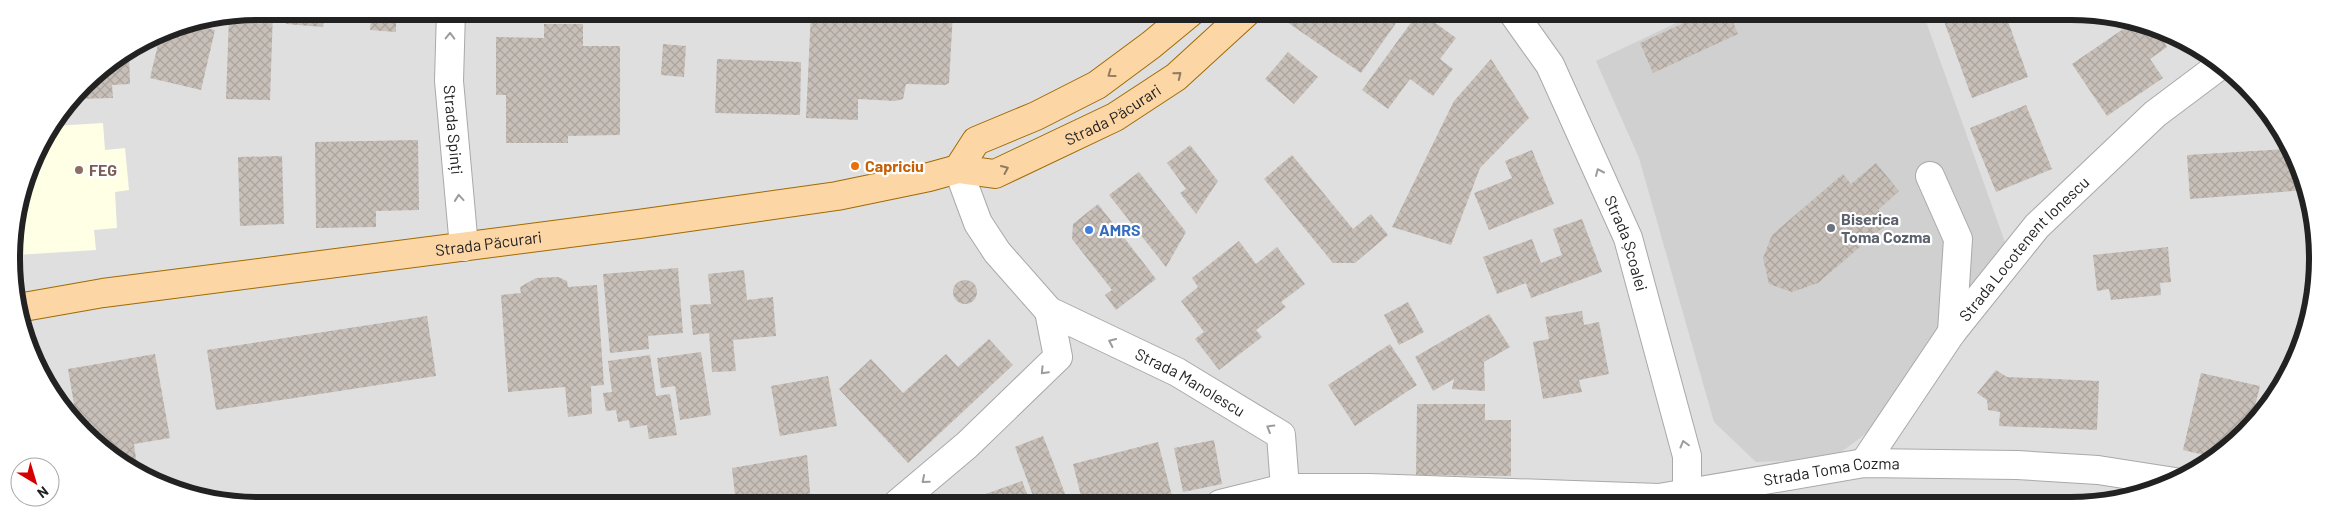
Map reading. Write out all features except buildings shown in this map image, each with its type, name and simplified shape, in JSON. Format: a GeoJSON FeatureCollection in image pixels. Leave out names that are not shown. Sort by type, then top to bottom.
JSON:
{"type":"FeatureCollection","features":[{"type":"Feature","properties":{"kind":"main road","name":"Strada Păcurari"},"geometry":{"type":"LineString","coordinates":[[958,169],[976,141],[1036,116],[1097,85],[1181,20]]}},
{"type":"Feature","properties":{"kind":"main road","name":"Strada Păcurari"},"geometry":{"type":"LineString","coordinates":[[25,307],[112,292],[464,247],[836,196],[929,177],[958,169],[995,174],[1115,117],[1176,77],[1238,20]]}},
{"type":"Feature","properties":{"kind":"street","name":"Strada Spinți"},"geometry":{"type":"LineString","coordinates":[[451,20],[449,81],[464,247]]}},
{"type":"Feature","properties":{"kind":"street","name":"Strada Școalei"},"geometry":{"type":"LineString","coordinates":[[1518,20],[1550,65],[1628,238],[1687,456],[1688,492]]}},
{"type":"Feature","properties":{"kind":"street","name":"Strada Locotenent Ionescu"},"geometry":{"type":"LineString","coordinates":[[1864,463],[1952,332],[2037,226],[2155,114],[2215,69]]}},
{"type":"Feature","properties":{"kind":"street","name":"Strada Manolescu"},"geometry":{"type":"LineString","coordinates":[[958,169],[978,223],[997,252],[1049,311],[1177,372],[1281,435],[1285,488]]}},
{"type":"Feature","properties":{"kind":"street"},"geometry":{"type":"LineString","coordinates":[[1930,176],[1958,239],[1952,332]]}},
{"type":"Feature","properties":{"kind":"street"},"geometry":{"type":"LineString","coordinates":[[905,497],[967,445],[1058,357],[1049,311]]}},
{"type":"Feature","properties":{"kind":"street","name":"Strada Toma Cozma"},"geometry":{"type":"LineString","coordinates":[[1672,497],[1688,492],[1864,463],[2017,465],[2098,470],[2160,480]]}},
{"type":"Feature","properties":{"kind":"street","name":"Strada Toma Cozma"},"geometry":{"type":"LineString","coordinates":[[1248,497],[1285,488],[1369,488],[1570,497]]}},
{"type":"Feature","properties":{"kind":"shaded area","name":"Biserica Toma Cozma"},"geometry":{"type":"Polygon","coordinates":[[[1682,20],[1926,20],[2016,273],[1884,420],[1832,459],[1756,462],[1714,422],[1639,158],[1596,61],[1682,20]]]}},
{"type":"Feature","properties":{"kind":"shaded area"},"geometry":{"type":"Polygon","coordinates":[[[2070,20],[2102,22],[2132,28],[2162,38],[2190,52],[2228,79],[2260,113],[2277,139],[2291,167],[2301,197],[2307,227],[2309,258],[2307,290],[2301,320],[2291,350],[2277,378],[2260,404],[2228,438],[2203,457],[2162,479],[2132,489],[2102,495],[2070,497],[258,497],[227,495],[197,489],[167,479],[139,465],[113,448],[79,416],[60,391],[38,350],[28,320],[22,290],[20,258],[22,227],[28,197],[38,167],[60,126],[79,101],[113,69],[139,52],[167,38],[197,28],[243,21],[2070,20]]]}},
{"type":"Feature","properties":{"kind":"shaded area","name":"FEG"},"geometry":{"type":"Polygon","coordinates":[[[103,123],[105,150],[125,148],[129,190],[115,192],[117,228],[94,230],[96,250],[20,255],[22,227],[28,197],[38,167],[60,126],[103,123]]]}},
{"type":"Feature","properties":{"kind":"place","name":"Capriciu"},"geometry":{"type":"Point","coordinates":[855,166]}},
{"type":"Feature","properties":{"kind":"place","name":"FEG"},"geometry":{"type":"Point","coordinates":[79,170]}},
{"type":"Feature","properties":{"kind":"place","name":"Biserica Toma Cozma"},"geometry":{"type":"Point","coordinates":[1831,228]}},
{"type":"Feature","properties":{"kind":"place","name":"AMRS"},"geometry":{"type":"Point","coordinates":[1089,230]}}]}
